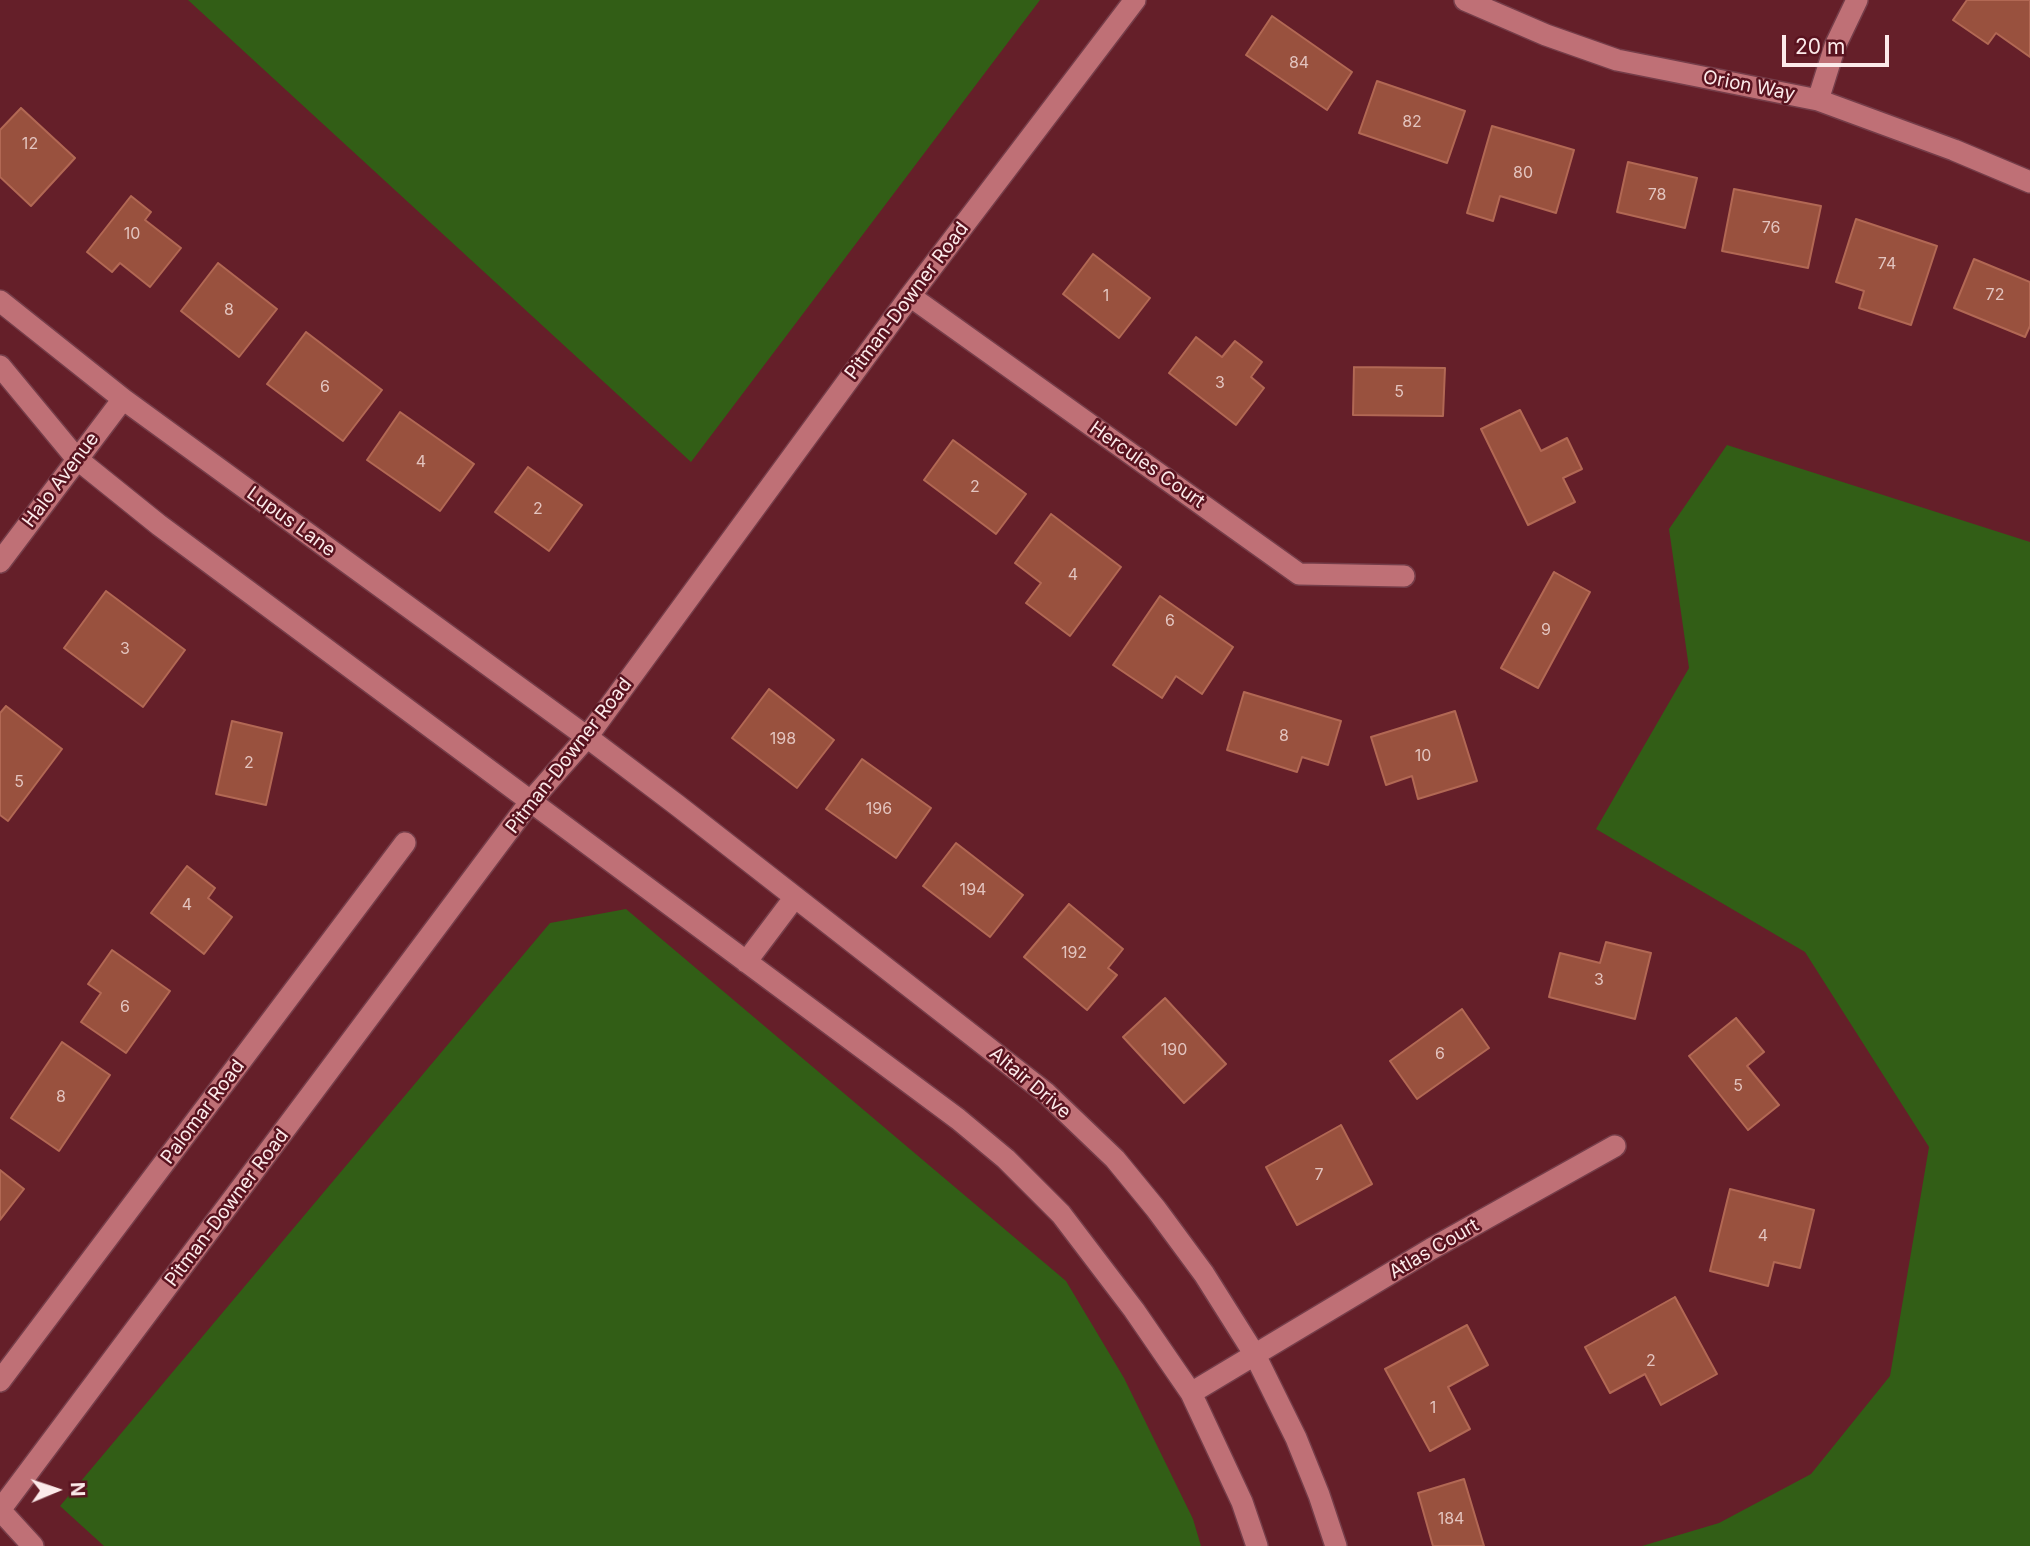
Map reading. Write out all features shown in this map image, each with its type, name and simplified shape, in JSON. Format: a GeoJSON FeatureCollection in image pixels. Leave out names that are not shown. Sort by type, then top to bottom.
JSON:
{"type":"FeatureCollection","features":[{"type":"Feature","properties":{"kind":"street","name":"Pitman-Downer Road"},"geometry":{"type":"LineString","coordinates":[[0,1510],[530,803],[587,737],[910,296],[1135,0]]}},
{"type":"Feature","properties":{"kind":"street","name":"Orion Way"},"geometry":{"type":"LineString","coordinates":[[1465,0],[1546,35],[1617,60],[1818,100],[1954,150],[2030,182]]}},
{"type":"Feature","properties":{"kind":"street"},"geometry":{"type":"LineString","coordinates":[[1818,100],[1835,46],[1857,0]]}},
{"type":"Feature","properties":{"kind":"street","name":"Hercules Court"},"geometry":{"type":"LineString","coordinates":[[910,296],[1299,574],[1404,576]]}},
{"type":"Feature","properties":{"kind":"street","name":"Lupus Lane"},"geometry":{"type":"LineString","coordinates":[[0,301],[123,399],[587,737]]}},
{"type":"Feature","properties":{"kind":"street"},"geometry":{"type":"LineString","coordinates":[[0,366],[77,458],[159,525],[958,1119],[1006,1159],[1061,1214],[1134,1310],[1191,1393],[1242,1502],[1257,1546]]}},
{"type":"Feature","properties":{"kind":"street","name":"Halo Avenue"},"geometry":{"type":"LineString","coordinates":[[0,562],[123,399]]}},
{"type":"Feature","properties":{"kind":"street","name":"Altair Drive"},"geometry":{"type":"LineString","coordinates":[[587,737],[1046,1093],[1115,1159],[1204,1274],[1255,1355],[1296,1438],[1336,1546]]}},
{"type":"Feature","properties":{"kind":"street","name":"Palomar Road"},"geometry":{"type":"LineString","coordinates":[[0,1381],[405,843]]}},
{"type":"Feature","properties":{"kind":"street"},"geometry":{"type":"LineString","coordinates":[[746,962],[795,897]]}},
{"type":"Feature","properties":{"kind":"street","name":"Atlas Court"},"geometry":{"type":"LineString","coordinates":[[1191,1393],[1431,1249],[1615,1146]]}},
{"type":"Feature","properties":{"kind":"street"},"geometry":{"type":"LineString","coordinates":[[0,1510],[33,1546]]}},
{"type":"Feature","properties":{"kind":"green space"},"geometry":{"type":"Polygon","coordinates":[[[188,0],[1040,0],[691,462],[188,0]]]}},
{"type":"Feature","properties":{"kind":"green space"},"geometry":{"type":"Polygon","coordinates":[[[1727,445],[2030,542],[2030,1546],[1642,1546],[1719,1523],[1811,1474],[1890,1376],[1929,1147],[1805,952],[1596,829],[1689,668],[1669,529],[1727,445]]]}},
{"type":"Feature","properties":{"kind":"green space"},"geometry":{"type":"Polygon","coordinates":[[[626,909],[1066,1281],[1124,1378],[1193,1519],[1201,1546],[104,1546],[60,1506],[550,923],[626,909]]]}},
{"type":"Feature","properties":{"kind":"building"},"geometry":{"type":"Polygon","coordinates":[[[1967,0],[2030,0],[2030,57],[1996,33],[1988,44],[1953,20],[1967,0]]]}},
{"type":"Feature","properties":{"kind":"building"},"geometry":{"type":"Polygon","coordinates":[[[1272,16],[1352,72],[1327,110],[1246,55],[1272,16]]]}},
{"type":"Feature","properties":{"kind":"building"},"geometry":{"type":"Polygon","coordinates":[[[1377,81],[1465,111],[1447,163],[1359,133],[1377,81]]]}},
{"type":"Feature","properties":{"kind":"building"},"geometry":{"type":"Polygon","coordinates":[[[21,108],[75,158],[31,206],[0,177],[0,130],[21,108]]]}},
{"type":"Feature","properties":{"kind":"building"},"geometry":{"type":"Polygon","coordinates":[[[1492,126],[1574,150],[1556,213],[1500,196],[1493,221],[1467,213],[1492,126]]]}},
{"type":"Feature","properties":{"kind":"building"},"geometry":{"type":"Polygon","coordinates":[[[1628,162],[1697,178],[1685,228],[1617,212],[1628,162]]]}},
{"type":"Feature","properties":{"kind":"building"},"geometry":{"type":"Polygon","coordinates":[[[1734,189],[1821,206],[1808,268],[1722,251],[1734,189]]]}},
{"type":"Feature","properties":{"kind":"building"},"geometry":{"type":"Polygon","coordinates":[[[131,196],[151,212],[145,220],[181,248],[150,287],[120,263],[112,272],[87,252],[131,196]]]}},
{"type":"Feature","properties":{"kind":"building"},"geometry":{"type":"Polygon","coordinates":[[[1856,219],[1937,246],[1911,325],[1859,308],[1864,291],[1836,282],[1856,219]]]}},
{"type":"Feature","properties":{"kind":"building"},"geometry":{"type":"Polygon","coordinates":[[[1093,254],[1150,298],[1119,338],[1063,294],[1093,254]]]}},
{"type":"Feature","properties":{"kind":"building"},"geometry":{"type":"Polygon","coordinates":[[[1974,259],[2030,282],[2030,326],[2025,337],[1954,308],[1974,259]]]}},
{"type":"Feature","properties":{"kind":"building"},"geometry":{"type":"Polygon","coordinates":[[[218,263],[277,309],[239,357],[181,311],[218,263]]]}},
{"type":"Feature","properties":{"kind":"building"},"geometry":{"type":"Polygon","coordinates":[[[306,332],[382,390],[343,441],[267,384],[306,332]]]}},
{"type":"Feature","properties":{"kind":"building"},"geometry":{"type":"Polygon","coordinates":[[[1196,337],[1222,357],[1235,341],[1262,362],[1251,377],[1264,388],[1236,425],[1169,373],[1196,337]]]}},
{"type":"Feature","properties":{"kind":"building"},"geometry":{"type":"Polygon","coordinates":[[[1354,367],[1445,368],[1443,416],[1353,415],[1354,367]]]}},
{"type":"Feature","properties":{"kind":"building"},"geometry":{"type":"Polygon","coordinates":[[[1520,410],[1541,451],[1567,438],[1582,469],[1563,478],[1575,502],[1528,525],[1481,429],[1520,410]]]}},
{"type":"Feature","properties":{"kind":"building"},"geometry":{"type":"Polygon","coordinates":[[[400,412],[474,464],[440,511],[367,460],[400,412]]]}},
{"type":"Feature","properties":{"kind":"building"},"geometry":{"type":"Polygon","coordinates":[[[953,440],[1026,494],[996,534],[924,480],[953,440]]]}},
{"type":"Feature","properties":{"kind":"building"},"geometry":{"type":"Polygon","coordinates":[[[528,467],[582,505],[549,551],[495,512],[528,467]]]}},
{"type":"Feature","properties":{"kind":"building"},"geometry":{"type":"Polygon","coordinates":[[[1051,514],[1121,567],[1070,636],[1026,603],[1041,583],[1015,563],[1051,514]]]}},
{"type":"Feature","properties":{"kind":"building"},"geometry":{"type":"Polygon","coordinates":[[[1554,572],[1590,592],[1538,688],[1501,668],[1554,572]]]}},
{"type":"Feature","properties":{"kind":"building"},"geometry":{"type":"Polygon","coordinates":[[[106,591],[185,650],[143,707],[64,648],[106,591]]]}},
{"type":"Feature","properties":{"kind":"building"},"geometry":{"type":"Polygon","coordinates":[[[1160,596],[1233,647],[1202,694],[1176,676],[1162,698],[1113,665],[1160,596]]]}},
{"type":"Feature","properties":{"kind":"building"},"geometry":{"type":"Polygon","coordinates":[[[769,689],[834,740],[797,788],[732,738],[769,689]]]}},
{"type":"Feature","properties":{"kind":"building"},"geometry":{"type":"Polygon","coordinates":[[[1244,692],[1341,721],[1328,765],[1302,757],[1297,772],[1227,750],[1244,692]]]}},
{"type":"Feature","properties":{"kind":"building"},"geometry":{"type":"Polygon","coordinates":[[[6,706],[62,749],[8,821],[0,815],[0,713],[6,706]]]}},
{"type":"Feature","properties":{"kind":"building"},"geometry":{"type":"Polygon","coordinates":[[[1455,711],[1477,781],[1418,799],[1412,776],[1386,785],[1371,737],[1455,711]]]}},
{"type":"Feature","properties":{"kind":"building"},"geometry":{"type":"Polygon","coordinates":[[[232,721],[282,733],[266,805],[216,794],[232,721]]]}},
{"type":"Feature","properties":{"kind":"building"},"geometry":{"type":"Polygon","coordinates":[[[862,759],[931,808],[896,858],[826,809],[862,759]]]}},
{"type":"Feature","properties":{"kind":"building"},"geometry":{"type":"Polygon","coordinates":[[[956,843],[1023,895],[990,937],[923,886],[956,843]]]}},
{"type":"Feature","properties":{"kind":"building"},"geometry":{"type":"Polygon","coordinates":[[[187,866],[215,888],[208,898],[232,917],[204,954],[151,913],[187,866]]]}},
{"type":"Feature","properties":{"kind":"building"},"geometry":{"type":"Polygon","coordinates":[[[1069,904],[1123,949],[1108,968],[1117,975],[1087,1010],[1024,957],[1069,904]]]}},
{"type":"Feature","properties":{"kind":"building"},"geometry":{"type":"Polygon","coordinates":[[[1606,942],[1651,953],[1635,1019],[1549,997],[1560,953],[1600,963],[1606,942]]]}},
{"type":"Feature","properties":{"kind":"building"},"geometry":{"type":"Polygon","coordinates":[[[112,950],[170,991],[126,1053],[81,1022],[101,993],[88,984],[112,950]]]}},
{"type":"Feature","properties":{"kind":"building"},"geometry":{"type":"Polygon","coordinates":[[[1165,998],[1226,1064],[1184,1103],[1123,1037],[1165,998]]]}},
{"type":"Feature","properties":{"kind":"building"},"geometry":{"type":"Polygon","coordinates":[[[1462,1009],[1489,1048],[1417,1099],[1390,1061],[1462,1009]]]}},
{"type":"Feature","properties":{"kind":"building"},"geometry":{"type":"Polygon","coordinates":[[[1736,1018],[1764,1052],[1747,1066],[1779,1105],[1748,1130],[1689,1056],[1736,1018]]]}},
{"type":"Feature","properties":{"kind":"building"},"geometry":{"type":"Polygon","coordinates":[[[62,1042],[110,1075],[59,1151],[11,1118],[62,1042]]]}},
{"type":"Feature","properties":{"kind":"building"},"geometry":{"type":"Polygon","coordinates":[[[1341,1125],[1372,1184],[1297,1225],[1266,1167],[1341,1125]]]}},
{"type":"Feature","properties":{"kind":"building"},"geometry":{"type":"Polygon","coordinates":[[[0,1170],[24,1189],[0,1220],[0,1170]]]}},
{"type":"Feature","properties":{"kind":"building"},"geometry":{"type":"Polygon","coordinates":[[[1730,1189],[1814,1210],[1800,1268],[1774,1262],[1768,1286],[1710,1271],[1730,1189]]]}},
{"type":"Feature","properties":{"kind":"building"},"geometry":{"type":"Polygon","coordinates":[[[1675,1297],[1717,1374],[1661,1405],[1645,1374],[1610,1393],[1585,1347],[1675,1297]]]}},
{"type":"Feature","properties":{"kind":"building"},"geometry":{"type":"Polygon","coordinates":[[[1467,1325],[1488,1365],[1448,1387],[1470,1429],[1430,1451],[1385,1369],[1467,1325]]]}},
{"type":"Feature","properties":{"kind":"building"},"geometry":{"type":"Polygon","coordinates":[[[1464,1479],[1484,1546],[1433,1546],[1418,1493],[1464,1479]]]}}]}
